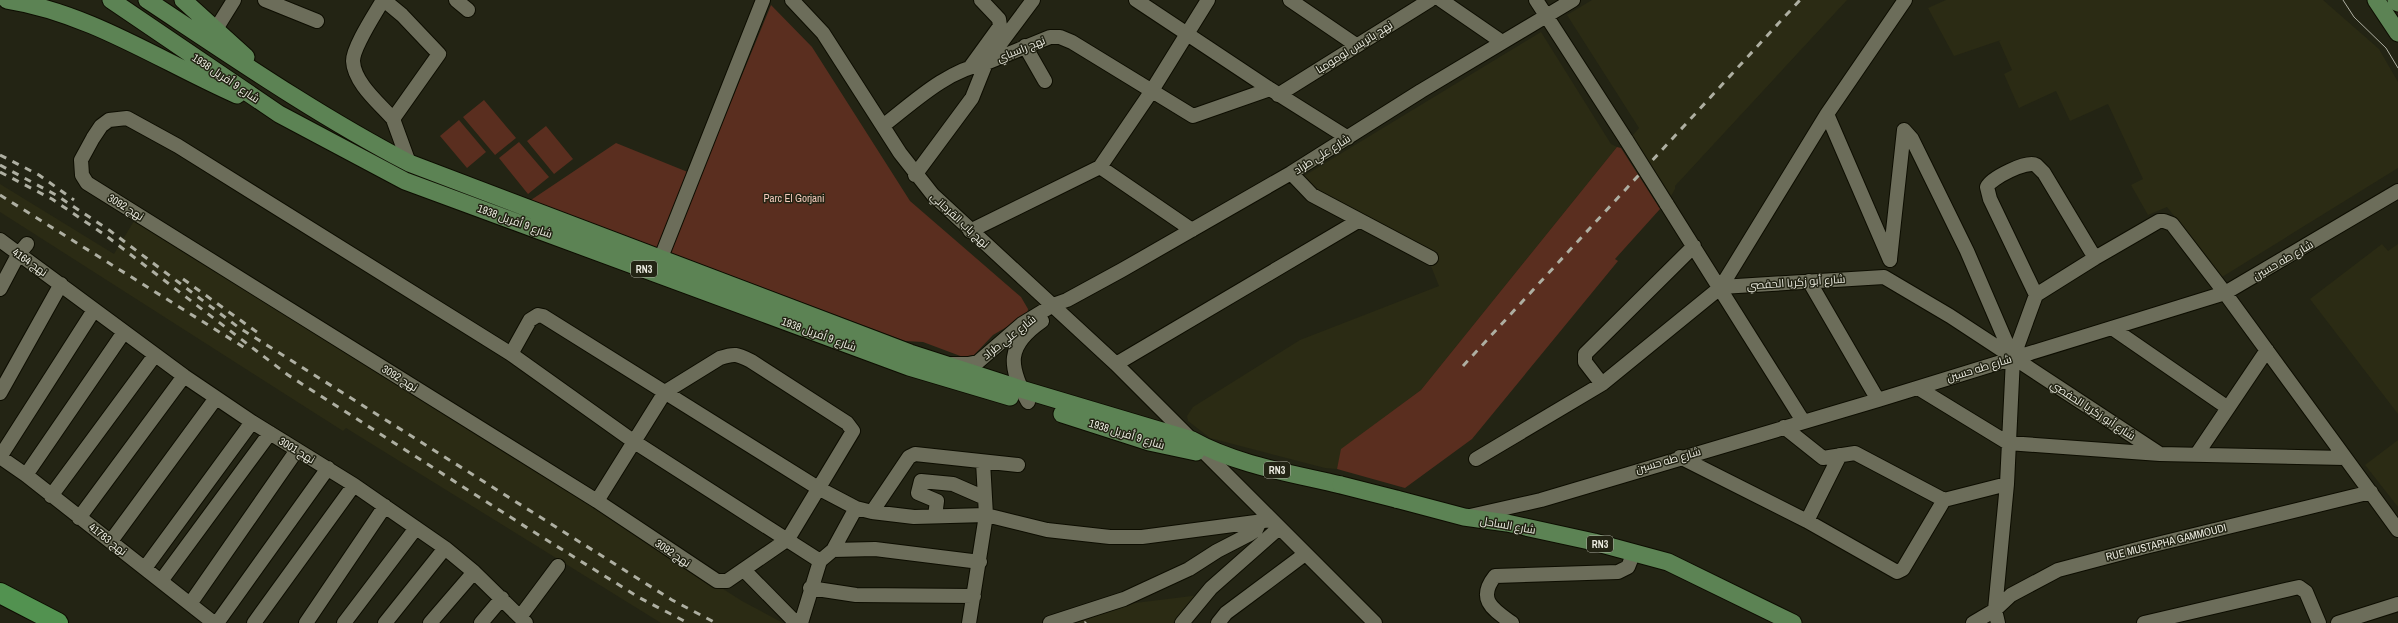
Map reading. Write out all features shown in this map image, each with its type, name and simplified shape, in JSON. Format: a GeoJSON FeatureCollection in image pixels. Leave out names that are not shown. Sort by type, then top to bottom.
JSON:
{"type":"FeatureCollection","features":[{"type":"Feature","properties":{"kind":"highway"},"geometry":{"type":"LineString","coordinates":[[0,593],[58,623]]}},
{"type":"Feature","properties":{"kind":"highway"},"geometry":{"type":"LineString","coordinates":[[0,608],[30,623]]}},
{"type":"Feature","properties":{"kind":"main road"},"geometry":{"type":"LineString","coordinates":[[7,0],[62,13],[279,114]]}},
{"type":"Feature","properties":{"kind":"main road","name":"شارع 9 أفريل 1938"},"geometry":{"type":"LineString","coordinates":[[111,0],[279,114],[405,181],[909,367],[1024,396],[1151,436],[1208,452]]}},
{"type":"Feature","properties":{"kind":"main road","name":"شارع 9 أفريل 1938"},"geometry":{"type":"LineString","coordinates":[[147,0],[289,96],[348,132],[409,163],[660,260],[904,351],[949,364],[1024,396]]}},
{"type":"Feature","properties":{"kind":"main road"},"geometry":{"type":"LineString","coordinates":[[153,0],[184,25]]}},
{"type":"Feature","properties":{"kind":"main road"},"geometry":{"type":"LineString","coordinates":[[184,0],[289,96]]}},
{"type":"Feature","properties":{"kind":"main road"},"geometry":{"type":"LineString","coordinates":[[2376,0],[2398,33]]}},
{"type":"Feature","properties":{"kind":"main road","name":"شارع 9 أفريل 1938"},"geometry":{"type":"LineString","coordinates":[[1151,436],[1192,440],[1208,452]]}},
{"type":"Feature","properties":{"kind":"main road","name":"شارع الساحل"},"geometry":{"type":"LineString","coordinates":[[1208,452],[1464,517],[1507,524],[1634,552],[1668,562],[1793,623]]}},
{"type":"Feature","properties":{"kind":"street"},"geometry":{"type":"LineString","coordinates":[[216,29],[234,0]]}},
{"type":"Feature","properties":{"kind":"street"},"geometry":{"type":"LineString","coordinates":[[265,0],[317,21]]}},
{"type":"Feature","properties":{"kind":"street"},"geometry":{"type":"LineString","coordinates":[[394,119],[406,104],[439,54],[402,15],[383,0],[356,50],[354,63],[363,83],[394,119],[409,163]]}},
{"type":"Feature","properties":{"kind":"street"},"geometry":{"type":"LineString","coordinates":[[456,0],[468,10]]}},
{"type":"Feature","properties":{"kind":"street"},"geometry":{"type":"LineString","coordinates":[[660,260],[763,0]]}},
{"type":"Feature","properties":{"kind":"street","name":"نهج باب القرجاني"},"geometry":{"type":"LineString","coordinates":[[792,0],[823,34],[884,125],[915,175],[970,232],[1060,305],[1162,412],[1192,440]]}},
{"type":"Feature","properties":{"kind":"street"},"geometry":{"type":"LineString","coordinates":[[884,125],[935,86],[971,66],[986,63],[1033,0]]}},
{"type":"Feature","properties":{"kind":"street"},"geometry":{"type":"LineString","coordinates":[[1136,0],[1274,92],[1348,138]]}},
{"type":"Feature","properties":{"kind":"street"},"geometry":{"type":"LineString","coordinates":[[970,232],[1100,167],[1151,92],[1186,33],[1208,0]]}},
{"type":"Feature","properties":{"kind":"street"},"geometry":{"type":"LineString","coordinates":[[1290,0],[1356,45]]}},
{"type":"Feature","properties":{"kind":"street","name":"نهج باتريس لومومبا"},"geometry":{"type":"LineString","coordinates":[[1151,92],[1186,114],[1197,116],[1274,92],[1430,0]]}},
{"type":"Feature","properties":{"kind":"street"},"geometry":{"type":"LineString","coordinates":[[1441,0],[1502,42]]}},
{"type":"Feature","properties":{"kind":"street"},"geometry":{"type":"LineString","coordinates":[[1536,0],[1721,287],[1803,420]]}},
{"type":"Feature","properties":{"kind":"street","name":"شارع علي طراد"},"geometry":{"type":"LineString","coordinates":[[949,364],[968,364],[978,362],[1022,324],[1060,305],[1291,173],[1502,42],[1573,0]]}},
{"type":"Feature","properties":{"kind":"street"},"geometry":{"type":"LineString","coordinates":[[1476,459],[1602,384],[1721,287],[1827,114],[1906,0]]}},
{"type":"Feature","properties":{"kind":"street"},"geometry":{"type":"LineString","coordinates":[[971,66],[1000,26],[999,19],[984,1]]}},
{"type":"Feature","properties":{"kind":"street","name":"نهج راسباي"},"geometry":{"type":"LineString","coordinates":[[915,175],[972,98],[986,63],[1050,37],[1060,37],[1151,92]]}},
{"type":"Feature","properties":{"kind":"street"},"geometry":{"type":"LineString","coordinates":[[1025,46],[1046,81]]}},
{"type":"Feature","properties":{"kind":"street"},"geometry":{"type":"LineString","coordinates":[[1827,114],[1890,260]]}},
{"type":"Feature","properties":{"kind":"street","name":"نهج 3092"},"geometry":{"type":"LineString","coordinates":[[511,354],[178,146],[132,121],[118,118],[109,120],[101,126],[81,160],[82,175],[87,183],[597,501],[711,578],[722,582],[744,570]]}},
{"type":"Feature","properties":{"kind":"street"},"geometry":{"type":"LineString","coordinates":[[1884,277],[1890,260],[1904,130],[1912,139],[1967,251],[2013,358]]}},
{"type":"Feature","properties":{"kind":"street"},"geometry":{"type":"LineString","coordinates":[[2036,295],[1990,199],[1987,187],[1991,180],[2027,164],[2036,164],[2044,173],[2095,258]]}},
{"type":"Feature","properties":{"kind":"street"},"geometry":{"type":"LineString","coordinates":[[1100,167],[1192,230]]}},
{"type":"Feature","properties":{"kind":"street"},"geometry":{"type":"LineString","coordinates":[[1291,173],[1312,195],[1358,221],[1431,258]]}},
{"type":"Feature","properties":{"kind":"street","name":"شارع طه حسين"},"geometry":{"type":"LineString","coordinates":[[1540,500],[1803,420],[1918,388],[2225,293],[2398,191]]}},
{"type":"Feature","properties":{"kind":"street"},"geometry":{"type":"LineString","coordinates":[[1996,616],[2006,484],[2013,358],[2036,295],[2095,258],[2154,224],[2164,220],[2172,224],[2225,293],[2398,530]]}},
{"type":"Feature","properties":{"kind":"street"},"geometry":{"type":"LineString","coordinates":[[1116,364],[1358,221]]}},
{"type":"Feature","properties":{"kind":"street","name":"نهج 4164"},"geometry":{"type":"LineString","coordinates":[[0,240],[22,249],[61,284]]}},
{"type":"Feature","properties":{"kind":"street"},"geometry":{"type":"LineString","coordinates":[[1602,384],[1585,362],[1585,354],[1694,246]]}},
{"type":"Feature","properties":{"kind":"street"},"geometry":{"type":"LineString","coordinates":[[0,289],[22,249]]}},
{"type":"Feature","properties":{"kind":"street","name":"شارع أبو زكريا الحفصي"},"geometry":{"type":"LineString","coordinates":[[1721,287],[1884,277],[1950,316],[2160,454]]}},
{"type":"Feature","properties":{"kind":"street"},"geometry":{"type":"LineString","coordinates":[[1809,281],[1878,400]]}},
{"type":"Feature","properties":{"kind":"street"},"geometry":{"type":"LineString","coordinates":[[0,393],[61,284]]}},
{"type":"Feature","properties":{"kind":"street","name":"نهج 3001"},"geometry":{"type":"LineString","coordinates":[[61,284],[184,376],[252,422],[354,485],[445,548],[474,572],[523,620]]}},
{"type":"Feature","properties":{"kind":"street","name":"شارع علي طراد"},"geometry":{"type":"LineString","coordinates":[[1024,396],[1012,359],[1018,342],[1033,327],[1060,305]]}},
{"type":"Feature","properties":{"kind":"street"},"geometry":{"type":"LineString","coordinates":[[0,457],[94,310]]}},
{"type":"Feature","properties":{"kind":"street"},"geometry":{"type":"LineString","coordinates":[[820,561],[632,441],[511,354],[530,320],[538,315],[543,316],[818,488],[856,508],[872,512],[914,517],[986,515],[1047,530],[1110,537],[1142,537],[1270,523]]}},
{"type":"Feature","properties":{"kind":"street"},"geometry":{"type":"LineString","coordinates":[[2112,328],[2228,408]]}},
{"type":"Feature","properties":{"kind":"street"},"geometry":{"type":"LineString","coordinates":[[26,475],[124,332]]}},
{"type":"Feature","properties":{"kind":"street"},"geometry":{"type":"LineString","coordinates":[[2197,454],[2267,350]]}},
{"type":"Feature","properties":{"kind":"street"},"geometry":{"type":"LineString","coordinates":[[597,501],[632,441],[665,392],[720,358],[735,353],[751,361],[851,427],[851,436],[818,488],[788,540],[744,570],[796,623]]}},
{"type":"Feature","properties":{"kind":"street"},"geometry":{"type":"LineString","coordinates":[[51,496],[155,355]]}},
{"type":"Feature","properties":{"kind":"street"},"geometry":{"type":"LineString","coordinates":[[79,518],[184,376]]}},
{"type":"Feature","properties":{"kind":"street"},"geometry":{"type":"LineString","coordinates":[[1918,388],[2008,443],[2160,454],[2345,458]]}},
{"type":"Feature","properties":{"kind":"street"},"geometry":{"type":"LineString","coordinates":[[111,541],[216,398]]}},
{"type":"Feature","properties":{"kind":"street"},"geometry":{"type":"LineString","coordinates":[[1151,436],[1163,423],[1162,412]]}},
{"type":"Feature","properties":{"kind":"street"},"geometry":{"type":"LineString","coordinates":[[145,568],[252,422]]}},
{"type":"Feature","properties":{"kind":"street"},"geometry":{"type":"LineString","coordinates":[[1784,427],[1823,458],[1840,455],[1846,452],[1854,453],[1944,500],[2006,484]]}},
{"type":"Feature","properties":{"kind":"street"},"geometry":{"type":"LineString","coordinates":[[161,581],[270,433]]}},
{"type":"Feature","properties":{"kind":"street"},"geometry":{"type":"LineString","coordinates":[[190,604],[297,450]]}},
{"type":"Feature","properties":{"kind":"street"},"geometry":{"type":"LineString","coordinates":[[1208,452],[1270,523],[1305,554],[1375,623]]}},
{"type":"Feature","properties":{"kind":"street"},"geometry":{"type":"LineString","coordinates":[[872,512],[909,457],[915,454],[1018,465]]}},
{"type":"Feature","properties":{"kind":"street"},"geometry":{"type":"LineString","coordinates":[[1807,522],[1840,455]]}},
{"type":"Feature","properties":{"kind":"street","name":"نهج 41783"},"geometry":{"type":"LineString","coordinates":[[0,457],[26,475],[214,623]]}},
{"type":"Feature","properties":{"kind":"street"},"geometry":{"type":"LineString","coordinates":[[1680,457],[1807,522],[1899,572],[1904,569],[1944,500]]}},
{"type":"Feature","properties":{"kind":"street"},"geometry":{"type":"LineString","coordinates":[[969,623],[980,562],[986,515],[983,462]]}},
{"type":"Feature","properties":{"kind":"street"},"geometry":{"type":"LineString","coordinates":[[217,623],[328,468]]}},
{"type":"Feature","properties":{"kind":"street"},"geometry":{"type":"LineString","coordinates":[[935,516],[938,501],[918,493],[921,481],[953,484],[985,498]]}},
{"type":"Feature","properties":{"kind":"street"},"geometry":{"type":"LineString","coordinates":[[254,623],[354,485]]}},
{"type":"Feature","properties":{"kind":"street","name":"RUE MUSTAPHA GAMMOUDI"},"geometry":{"type":"LineString","coordinates":[[1974,623],[1996,616],[2011,595],[2058,570],[2144,547],[2371,492]]}},
{"type":"Feature","properties":{"kind":"street"},"geometry":{"type":"LineString","coordinates":[[1464,517],[1540,500]]}},
{"type":"Feature","properties":{"kind":"street"},"geometry":{"type":"LineString","coordinates":[[1507,524],[1540,500]]}},
{"type":"Feature","properties":{"kind":"street"},"geometry":{"type":"LineString","coordinates":[[306,623],[385,506]]}},
{"type":"Feature","properties":{"kind":"street"},"geometry":{"type":"LineString","coordinates":[[801,623],[810,588],[820,561],[832,550],[856,508]]}},
{"type":"Feature","properties":{"kind":"street"},"geometry":{"type":"LineString","coordinates":[[1050,623],[1124,599],[1168,579],[1270,523]]}},
{"type":"Feature","properties":{"kind":"street"},"geometry":{"type":"LineString","coordinates":[[1182,623],[1211,588],[1270,523]]}},
{"type":"Feature","properties":{"kind":"street"},"geometry":{"type":"LineString","coordinates":[[344,623],[416,528]]}},
{"type":"Feature","properties":{"kind":"street"},"geometry":{"type":"LineString","coordinates":[[385,623],[445,548]]}},
{"type":"Feature","properties":{"kind":"street"},"geometry":{"type":"LineString","coordinates":[[832,550],[875,549],[911,552],[980,562]]}},
{"type":"Feature","properties":{"kind":"street"},"geometry":{"type":"LineString","coordinates":[[1512,623],[1491,607],[1487,602],[1486,597],[1495,576],[1499,574],[1618,572],[1628,567],[1634,552]]}},
{"type":"Feature","properties":{"kind":"street"},"geometry":{"type":"LineString","coordinates":[[1218,623],[1226,612],[1305,554]]}},
{"type":"Feature","properties":{"kind":"street"},"geometry":{"type":"LineString","coordinates":[[523,620],[558,566]]}},
{"type":"Feature","properties":{"kind":"street"},"geometry":{"type":"LineString","coordinates":[[430,623],[474,572]]}},
{"type":"Feature","properties":{"kind":"street"},"geometry":{"type":"LineString","coordinates":[[2144,623],[2299,586],[2306,592],[2319,623]]}},
{"type":"Feature","properties":{"kind":"street"},"geometry":{"type":"LineString","coordinates":[[810,588],[856,595],[974,596]]}},
{"type":"Feature","properties":{"kind":"street"},"geometry":{"type":"LineString","coordinates":[[480,623],[502,598]]}},
{"type":"Feature","properties":{"kind":"street"},"geometry":{"type":"LineString","coordinates":[[2338,623],[2398,604]]}},
{"type":"Feature","properties":{"kind":"shaded area"},"geometry":{"type":"Polygon","coordinates":[[[1592,0],[1847,0],[1675,186],[1671,196],[1632,136],[1639,128],[1567,15],[1592,0]]]}},
{"type":"Feature","properties":{"kind":"shaded area"},"geometry":{"type":"Polygon","coordinates":[[[1946,0],[2323,0],[2379,49],[2398,82],[2398,168],[2222,277],[2167,207],[2148,215],[2131,185],[2143,179],[2108,104],[2070,121],[2056,91],[2019,108],[2004,74],[2012,70],[1999,41],[2001,40],[1954,56],[1928,8],[1946,0]]]}},
{"type":"Feature","properties":{"kind":"shaded area"},"geometry":{"type":"Polygon","coordinates":[[[1541,32],[1611,144],[1617,147],[1421,390],[1342,449],[1337,469],[1325,468],[1210,438],[1188,421],[1187,416],[1193,407],[1300,340],[1439,286],[1431,266],[1438,253],[1317,190],[1304,176],[1541,32]]]}},
{"type":"Feature","properties":{"kind":"shaded area"},"geometry":{"type":"Polygon","coordinates":[[[0,184],[114,254],[137,216],[742,601],[783,623],[661,623],[346,428],[343,431],[0,212],[0,184]]]}},
{"type":"Feature","properties":{"kind":"shaded area"},"geometry":{"type":"Polygon","coordinates":[[[2382,244],[2388,251],[2398,244],[2398,414],[2310,299],[2382,244]]]}},
{"type":"Feature","properties":{"kind":"shaded area"},"geometry":{"type":"Polygon","coordinates":[[[2398,440],[2398,507],[2365,465],[2398,440]]]}},
{"type":"Feature","properties":{"kind":"shaded area"},"geometry":{"type":"Polygon","coordinates":[[[1200,595],[1173,623],[1071,623],[1127,604],[1200,595]]]}},
{"type":"Feature","properties":{"kind":"green space","name":"Parc El Gorjani"},"geometry":{"type":"Polygon","coordinates":[[[771,5],[812,47],[910,201],[1021,297],[1028,309],[1027,315],[993,335],[974,355],[963,357],[923,342],[905,341],[531,200],[616,143],[700,177],[771,5]]]}},
{"type":"Feature","properties":{"kind":"green space"},"geometry":{"type":"Polygon","coordinates":[[[484,100],[516,138],[495,155],[463,117],[484,100]]]}},
{"type":"Feature","properties":{"kind":"green space"},"geometry":{"type":"Polygon","coordinates":[[[459,120],[486,152],[467,168],[440,136],[459,120]]]}},
{"type":"Feature","properties":{"kind":"green space"},"geometry":{"type":"Polygon","coordinates":[[[546,126],[573,159],[554,174],[527,141],[546,126]]]}},
{"type":"Feature","properties":{"kind":"green space"},"geometry":{"type":"Polygon","coordinates":[[[519,142],[549,177],[528,194],[499,158],[519,142]]]}},
{"type":"Feature","properties":{"kind":"green space"},"geometry":{"type":"Polygon","coordinates":[[[1617,147],[1621,148],[1660,209],[1615,259],[1618,261],[1472,439],[1405,488],[1337,469],[1341,449],[1421,390],[1617,147]]]}},
{"type":"Feature","properties":{"kind":"tram line"},"geometry":{"type":"LineString","coordinates":[[2343,0],[2354,17],[2386,48],[2398,68]]}},
{"type":"Feature","properties":{"kind":"railway"},"geometry":{"type":"LineString","coordinates":[[1463,366],[1800,0]]}},
{"type":"Feature","properties":{"kind":"railway"},"geometry":{"type":"LineString","coordinates":[[0,155],[39,175],[74,200]]}},
{"type":"Feature","properties":{"kind":"railway"},"geometry":{"type":"LineString","coordinates":[[0,165],[56,195],[109,230],[238,327],[672,600],[716,623]]}},
{"type":"Feature","properties":{"kind":"railway"},"geometry":{"type":"LineString","coordinates":[[0,172],[52,199],[105,235],[288,375],[640,598],[688,623]]}},
{"type":"Feature","properties":{"kind":"railway"},"geometry":{"type":"LineString","coordinates":[[0,195],[245,348]]}},
{"type":"Feature","properties":{"kind":"railway"},"geometry":{"type":"LineString","coordinates":[[183,279],[261,335]]}}]}
